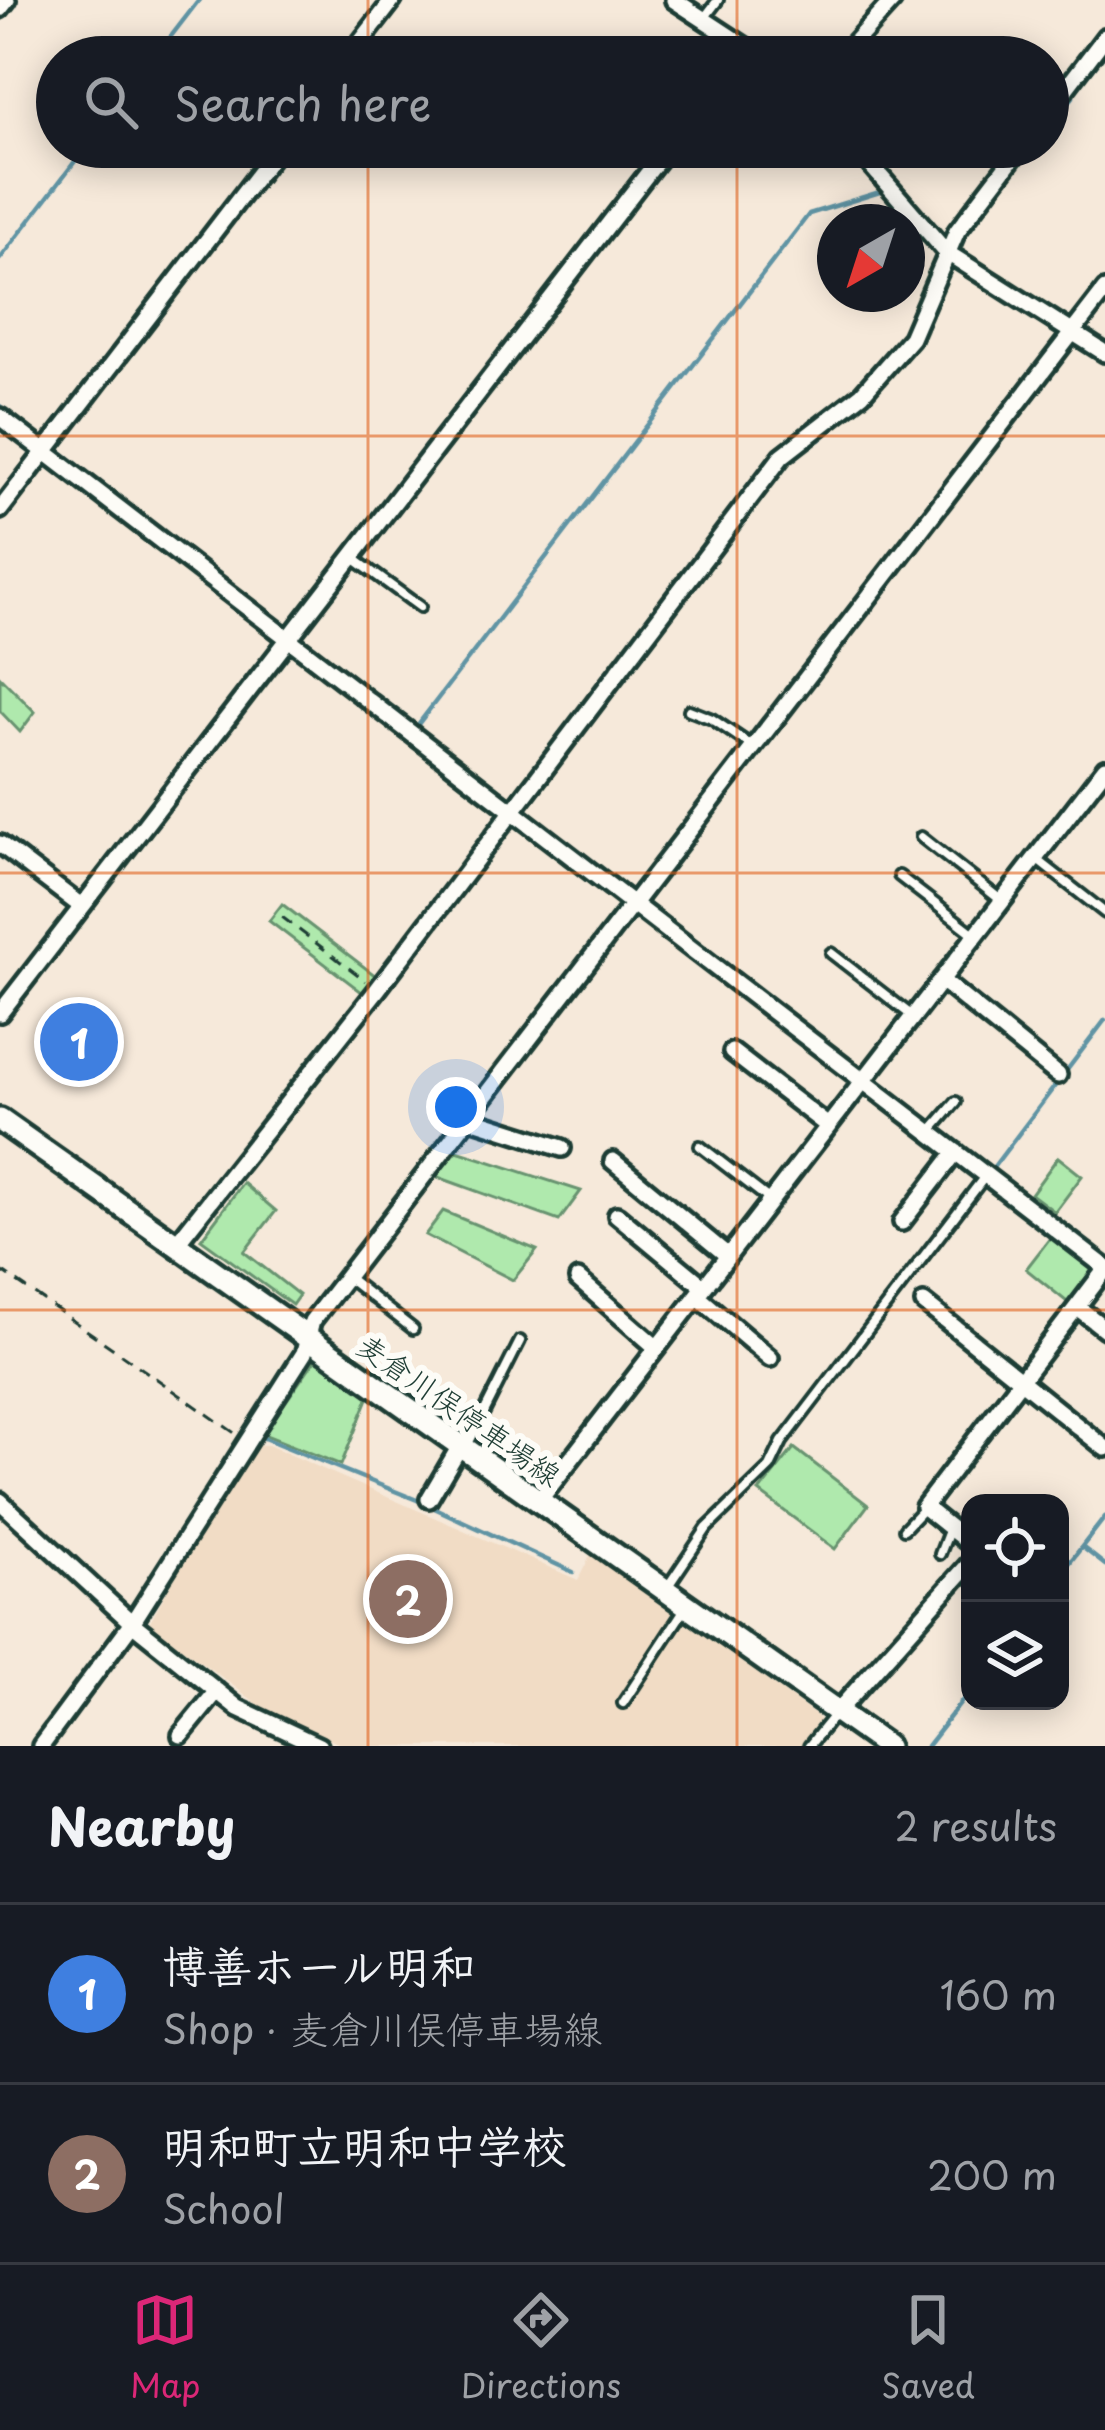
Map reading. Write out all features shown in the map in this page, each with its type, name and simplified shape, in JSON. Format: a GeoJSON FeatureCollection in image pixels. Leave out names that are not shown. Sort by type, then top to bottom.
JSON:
{"type":"FeatureCollection","features":[{"type":"Feature","properties":{"kind":"main road","name":"麦倉川俣停車場線"},"geometry":{"type":"LineString","coordinates":[[1,1123],[886,1746]]}},
{"type":"Feature","properties":{"kind":"street"},"geometry":{"type":"LineString","coordinates":[[0,9],[7,0]]}},
{"type":"Feature","properties":{"kind":"street"},"geometry":{"type":"LineString","coordinates":[[365,36],[393,0]]}},
{"type":"Feature","properties":{"kind":"street"},"geometry":{"type":"LineString","coordinates":[[674,0],[724,36]]}},
{"type":"Feature","properties":{"kind":"street"},"geometry":{"type":"LineString","coordinates":[[860,36],[893,0]]}},
{"type":"Feature","properties":{"kind":"street"},"geometry":{"type":"LineString","coordinates":[[1069,85],[1105,38]]}},
{"type":"Feature","properties":{"kind":"street"},"geometry":{"type":"LineString","coordinates":[[0,510],[264,168]]}},
{"type":"Feature","properties":{"kind":"street"},"geometry":{"type":"LineString","coordinates":[[0,1013],[652,168]]}},
{"type":"Feature","properties":{"kind":"street"},"geometry":{"type":"LineString","coordinates":[[873,168],[946,252],[1105,352]]}},
{"type":"Feature","properties":{"kind":"street"},"geometry":{"type":"LineString","coordinates":[[176,1244],[376,990],[782,456],[862,394],[911,338],[957,231],[1005,168]]}},
{"type":"Feature","properties":{"kind":"street"},"geometry":{"type":"LineString","coordinates":[[40,1746],[133,1623],[304,1353],[312,1322],[1105,290]]}},
{"type":"Feature","properties":{"kind":"street"},"geometry":{"type":"LineString","coordinates":[[0,417],[1105,1268],[925,1507],[961,1537]]}},
{"type":"Feature","properties":{"kind":"street"},"geometry":{"type":"LineString","coordinates":[[538,1502],[1105,768]]}},
{"type":"Feature","properties":{"kind":"street"},"geometry":{"type":"LineString","coordinates":[[0,844],[81,906]]}},
{"type":"Feature","properties":{"kind":"street"},"geometry":{"type":"LineString","coordinates":[[940,980],[1058,1075]]}},
{"type":"Feature","properties":{"kind":"street"},"geometry":{"type":"LineString","coordinates":[[731,1052],[828,1126]]}},
{"type":"Feature","properties":{"kind":"street"},"geometry":{"type":"LineString","coordinates":[[468,1118],[562,1148]]}},
{"type":"Feature","properties":{"kind":"street"},"geometry":{"type":"LineString","coordinates":[[902,1222],[956,1152]]}},
{"type":"Feature","properties":{"kind":"street"},"geometry":{"type":"LineString","coordinates":[[613,1161],[728,1256]]}},
{"type":"Feature","properties":{"kind":"street"},"geometry":{"type":"LineString","coordinates":[[617,1215],[770,1358]]}},
{"type":"Feature","properties":{"kind":"street"},"geometry":{"type":"LineString","coordinates":[[578,1279],[656,1348]]}},
{"type":"Feature","properties":{"kind":"street"},"geometry":{"type":"LineString","coordinates":[[923,1304],[1105,1448]]}},
{"type":"Feature","properties":{"kind":"street"},"geometry":{"type":"LineString","coordinates":[[1077,1307],[1105,1329]]}},
{"type":"Feature","properties":{"kind":"street"},"geometry":{"type":"LineString","coordinates":[[429,1499],[463,1448]]}},
{"type":"Feature","properties":{"kind":"street"},"geometry":{"type":"LineString","coordinates":[[0,1501],[133,1623],[238,1708],[319,1746]]}},
{"type":"Feature","properties":{"kind":"street"},"geometry":{"type":"LineString","coordinates":[[837,1712],[961,1573]]}},
{"type":"Feature","properties":{"kind":"street"},"geometry":{"type":"LineString","coordinates":[[181,1735],[217,1691]]}},
{"type":"Feature","properties":{"kind":"lane"},"geometry":{"type":"LineString","coordinates":[[704,19],[718,0]]}},
{"type":"Feature","properties":{"kind":"lane"},"geometry":{"type":"LineString","coordinates":[[352,557],[420,607]]}},
{"type":"Feature","properties":{"kind":"lane"},"geometry":{"type":"LineString","coordinates":[[688,710],[712,719],[753,747]]}},
{"type":"Feature","properties":{"kind":"lane"},"geometry":{"type":"LineString","coordinates":[[921,837],[1002,901]]}},
{"type":"Feature","properties":{"kind":"lane"},"geometry":{"type":"LineString","coordinates":[[1035,858],[1105,913]]}},
{"type":"Feature","properties":{"kind":"lane"},"geometry":{"type":"LineString","coordinates":[[899,876],[976,935]]}},
{"type":"Feature","properties":{"kind":"lane"},"geometry":{"type":"LineString","coordinates":[[831,953],[913,1016]]}},
{"type":"Feature","properties":{"kind":"lane"},"geometry":{"type":"LineString","coordinates":[[930,1132],[956,1102]]}},
{"type":"Feature","properties":{"kind":"lane"},"geometry":{"type":"LineString","coordinates":[[700,1146],[770,1201]]}},
{"type":"Feature","properties":{"kind":"lane"},"geometry":{"type":"LineString","coordinates":[[665,1591],[707,1528],[770,1467],[782,1442],[860,1336],[986,1175]]}},
{"type":"Feature","properties":{"kind":"lane"},"geometry":{"type":"LineString","coordinates":[[346,1277],[413,1329]]}},
{"type":"Feature","properties":{"kind":"lane"},"geometry":{"type":"LineString","coordinates":[[463,1448],[520,1341]]}},
{"type":"Feature","properties":{"kind":"lane"},"geometry":{"type":"LineString","coordinates":[[904,1529],[925,1507]]}},
{"type":"Feature","properties":{"kind":"lane"},"geometry":{"type":"LineString","coordinates":[[940,1554],[950,1528]]}},
{"type":"Feature","properties":{"kind":"lane"},"geometry":{"type":"LineString","coordinates":[[623,1703],[687,1606]]}},
{"type":"Feature","properties":{"kind":"lane"},"geometry":{"type":"LineString","coordinates":[[808,1746],[837,1712]]}},
{"type":"Feature","properties":{"kind":"path"},"geometry":{"type":"LineString","coordinates":[[282,917],[376,990]]}},
{"type":"Feature","properties":{"kind":"path"},"geometry":{"type":"LineString","coordinates":[[0,1270],[248,1442]]}},
{"type":"Feature","properties":{"kind":"shaded area"},"geometry":{"type":"Polygon","coordinates":[[[250,1445],[268,1445],[578,1580],[591,1554],[820,1722],[802,1746],[344,1746],[263,1708],[149,1623],[250,1445]]]}},
{"type":"Feature","properties":{"kind":"green space"},"geometry":{"type":"Polygon","coordinates":[[[0,677],[35,712],[20,732],[0,711],[0,677]]]}},
{"type":"Feature","properties":{"kind":"green space"},"geometry":{"type":"Polygon","coordinates":[[[282,904],[376,976],[363,993],[269,921],[282,904]]]}},
{"type":"Feature","properties":{"kind":"green space"},"geometry":{"type":"Polygon","coordinates":[[[457,1151],[581,1191],[559,1221],[435,1176],[457,1151]]]}},
{"type":"Feature","properties":{"kind":"green space"},"geometry":{"type":"Polygon","coordinates":[[[1058,1157],[1082,1176],[1055,1212],[1031,1194],[1058,1157]]]}},
{"type":"Feature","properties":{"kind":"green space"},"geometry":{"type":"Polygon","coordinates":[[[243,1183],[276,1211],[244,1252],[299,1295],[292,1305],[201,1239],[243,1183]]]}},
{"type":"Feature","properties":{"kind":"green space"},"geometry":{"type":"Polygon","coordinates":[[[443,1211],[537,1250],[513,1280],[425,1235],[443,1211]]]}},
{"type":"Feature","properties":{"kind":"green space"},"geometry":{"type":"Polygon","coordinates":[[[1053,1234],[1097,1268],[1098,1274],[1072,1306],[1026,1269],[1053,1234]]]}},
{"type":"Feature","properties":{"kind":"green space"},"geometry":{"type":"Polygon","coordinates":[[[317,1357],[369,1396],[341,1465],[263,1434],[317,1357]]]}},
{"type":"Feature","properties":{"kind":"green space"},"geometry":{"type":"Polygon","coordinates":[[[794,1448],[868,1505],[835,1549],[759,1492],[794,1448]]]}},
{"type":"Feature","properties":{"kind":"waterway"},"geometry":{"type":"LineString","coordinates":[[171,36],[199,0]]}},
{"type":"Feature","properties":{"kind":"waterway"},"geometry":{"type":"LineString","coordinates":[[1080,85],[1105,53]]}},
{"type":"Feature","properties":{"kind":"waterway"},"geometry":{"type":"LineString","coordinates":[[1069,102],[1073,97]]}},
{"type":"Feature","properties":{"kind":"waterway"},"geometry":{"type":"LineString","coordinates":[[0,259],[70,168]]}},
{"type":"Feature","properties":{"kind":"waterway"},"geometry":{"type":"LineString","coordinates":[[863,168],[935,251]]}},
{"type":"Feature","properties":{"kind":"waterway"},"geometry":{"type":"LineString","coordinates":[[1002,184],[1015,168]]}},
{"type":"Feature","properties":{"kind":"waterway"},"geometry":{"type":"LineString","coordinates":[[416,727],[809,214],[883,191]]}},
{"type":"Feature","properties":{"kind":"waterway"},"geometry":{"type":"LineString","coordinates":[[0,406],[42,438]]}},
{"type":"Feature","properties":{"kind":"waterway"},"geometry":{"type":"LineString","coordinates":[[819,440],[833,428]]}},
{"type":"Feature","properties":{"kind":"waterway"},"geometry":{"type":"LineString","coordinates":[[60,451],[230,584]]}},
{"type":"Feature","properties":{"kind":"waterway"},"geometry":{"type":"LineString","coordinates":[[236,589],[282,624]]}},
{"type":"Feature","properties":{"kind":"waterway"},"geometry":{"type":"LineString","coordinates":[[299,637],[407,720]]}},
{"type":"Feature","properties":{"kind":"waterway"},"geometry":{"type":"LineString","coordinates":[[555,770],[586,727]]}},
{"type":"Feature","properties":{"kind":"waterway"},"geometry":{"type":"LineString","coordinates":[[425,735],[510,799]]}},
{"type":"Feature","properties":{"kind":"waterway"},"geometry":{"type":"LineString","coordinates":[[527,807],[547,781]]}},
{"type":"Feature","properties":{"kind":"waterway"},"geometry":{"type":"LineString","coordinates":[[647,904],[860,1069]]}},
{"type":"Feature","properties":{"kind":"waterway"},"geometry":{"type":"LineString","coordinates":[[940,1129],[992,1169],[1105,1020]]}},
{"type":"Feature","properties":{"kind":"waterway"},"geometry":{"type":"LineString","coordinates":[[877,1080],[931,1122]]}},
{"type":"Feature","properties":{"kind":"waterway"},"geometry":{"type":"LineString","coordinates":[[1000,1176],[1104,1256]]}},
{"type":"Feature","properties":{"kind":"waterway"},"geometry":{"type":"LineString","coordinates":[[264,1438],[417,1500],[573,1572]]}},
{"type":"Feature","properties":{"kind":"waterway"},"geometry":{"type":"LineString","coordinates":[[1069,1563],[1105,1517]]}},
{"type":"Feature","properties":{"kind":"waterway"},"geometry":{"type":"LineString","coordinates":[[1082,1547],[1105,1565]]}},
{"type":"Feature","properties":{"kind":"waterway"},"geometry":{"type":"LineString","coordinates":[[927,1746],[961,1703]]}},
{"type":"Feature","properties":{"kind":"place","name":"博善ホール明和"},"geometry":{"type":"Point","coordinates":[79,1042]}},
{"type":"Feature","properties":{"kind":"place","name":"明和町立明和中学校"},"geometry":{"type":"Point","coordinates":[408,1599]}}]}
